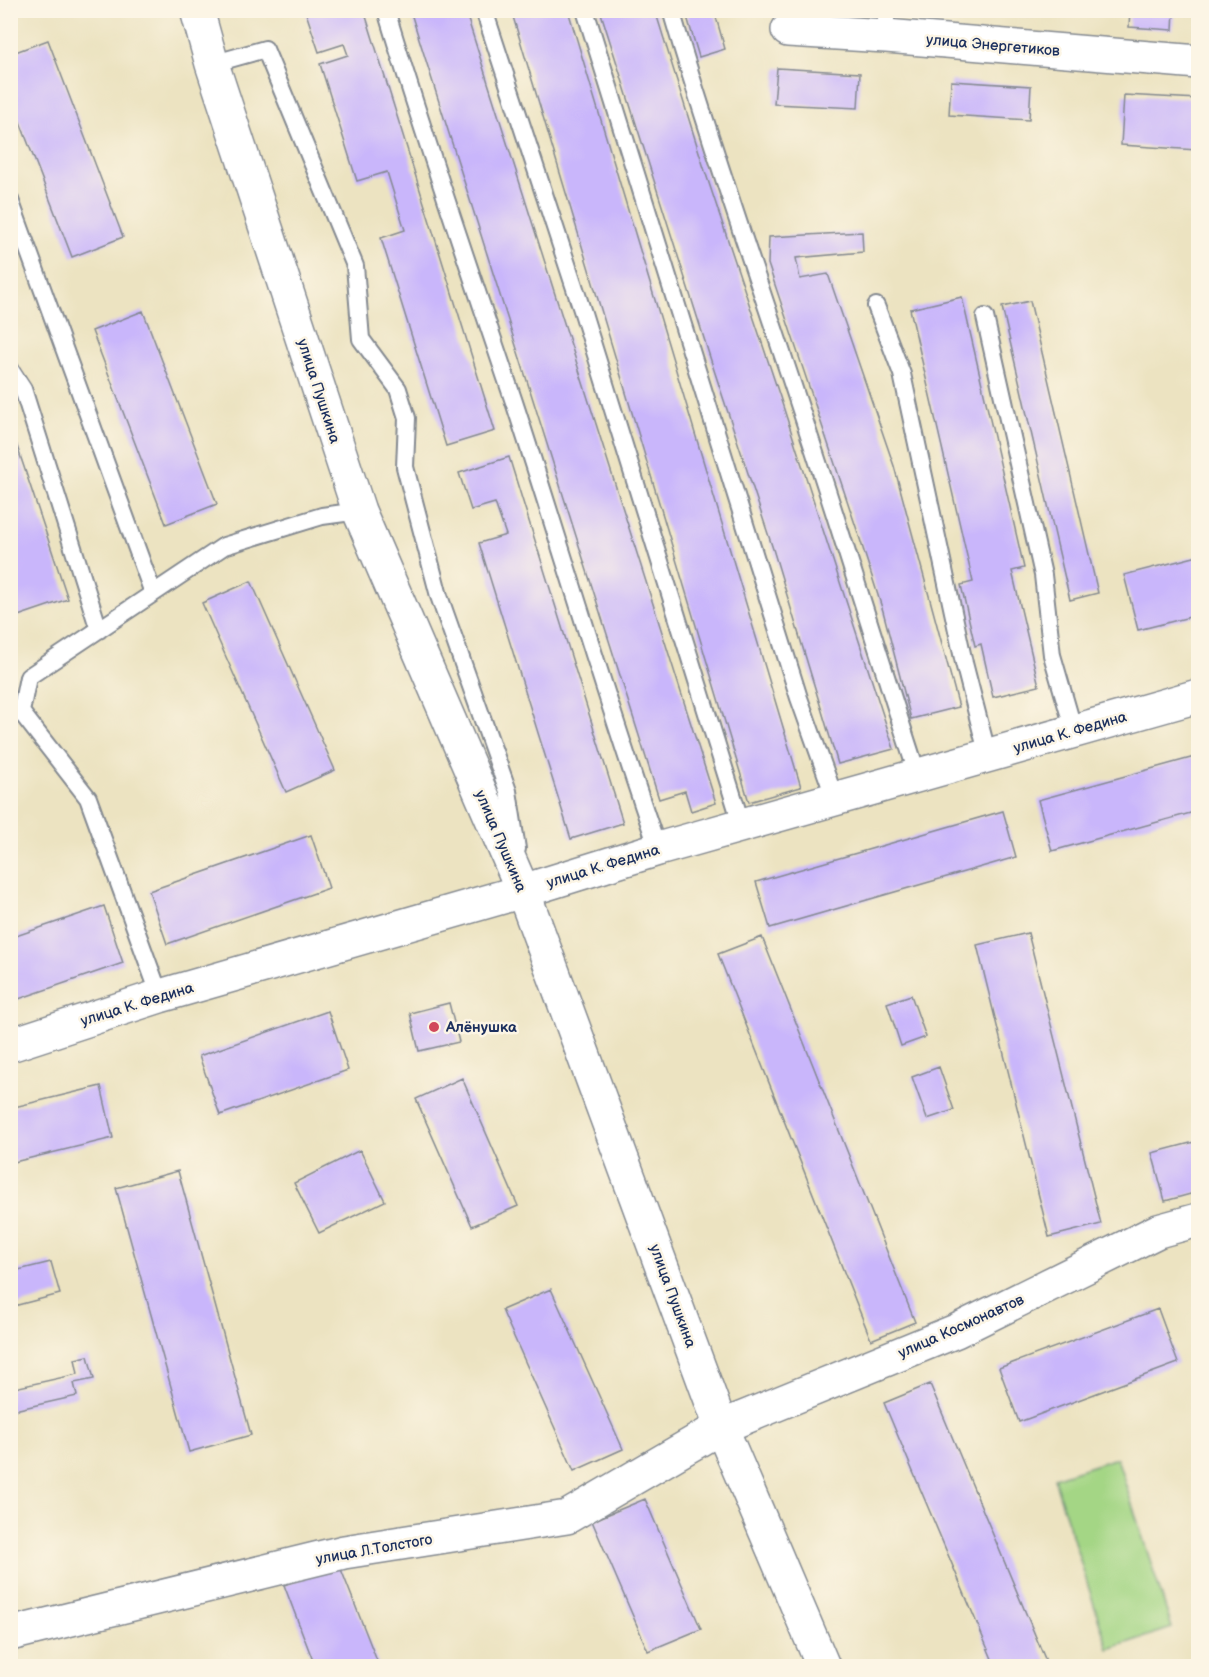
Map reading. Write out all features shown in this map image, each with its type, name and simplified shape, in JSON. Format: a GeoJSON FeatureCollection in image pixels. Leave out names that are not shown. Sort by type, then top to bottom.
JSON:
{"type":"FeatureCollection","features":[{"type":"Feature","properties":{"kind":"street","name":"улица Пушкина"},"geometry":{"type":"LineString","coordinates":[[197,10],[212,64],[359,511],[523,891],[721,1427],[823,1666]]}},
{"type":"Feature","properties":{"kind":"street","name":"улица Энергетиков"},"geometry":{"type":"LineString","coordinates":[[788,30],[886,23],[1198,62]]}},
{"type":"Feature","properties":{"kind":"street","name":"улица К. Федина"},"geometry":{"type":"LineString","coordinates":[[10,1045],[160,996],[523,891],[658,849],[1198,696]]}},
{"type":"Feature","properties":{"kind":"street","name":"улица Космонавтов"},"geometry":{"type":"LineString","coordinates":[[721,1427],[956,1331],[1158,1232],[1198,1220]]}},
{"type":"Feature","properties":{"kind":"street","name":"улица Л.Толстого"},"geometry":{"type":"LineString","coordinates":[[10,1634],[344,1552],[567,1516],[721,1427]]}},
{"type":"Feature","properties":{"kind":"lane"},"geometry":{"type":"LineString","coordinates":[[386,10],[409,89],[516,409],[624,750],[658,849]]}},
{"type":"Feature","properties":{"kind":"lane"},"geometry":{"type":"LineString","coordinates":[[484,10],[583,313],[742,826]]}},
{"type":"Feature","properties":{"kind":"lane"},"geometry":{"type":"LineString","coordinates":[[585,10],[799,698],[836,799]]}},
{"type":"Feature","properties":{"kind":"lane"},"geometry":{"type":"LineString","coordinates":[[670,10],[918,776]]}},
{"type":"Feature","properties":{"kind":"lane"},"geometry":{"type":"LineString","coordinates":[[212,64],[265,48],[356,266],[361,339],[398,389],[407,418],[405,467],[439,596],[508,791],[523,891]]}},
{"type":"Feature","properties":{"kind":"lane"},"geometry":{"type":"LineString","coordinates":[[10,200],[153,593]]}},
{"type":"Feature","properties":{"kind":"lane"},"geometry":{"type":"LineString","coordinates":[[876,306],[902,374],[964,663],[988,756]]}},
{"type":"Feature","properties":{"kind":"lane"},"geometry":{"type":"LineString","coordinates":[[985,317],[1043,575],[1052,655],[1074,731]]}},
{"type":"Feature","properties":{"kind":"lane"},"geometry":{"type":"LineString","coordinates":[[10,369],[23,389],[99,630]]}},
{"type":"Feature","properties":{"kind":"lane"},"geometry":{"type":"LineString","coordinates":[[160,996],[88,798],[16,714],[28,677],[224,546],[321,516],[359,511]]}},
{"type":"Feature","properties":{"kind":"green space"},"geometry":{"type":"Polygon","coordinates":[[[1117,1458],[1172,1628],[1108,1649],[1054,1478],[1117,1458]]]}},
{"type":"Feature","properties":{"kind":"building"},"geometry":{"type":"Polygon","coordinates":[[[305,10],[364,10],[495,431],[446,446],[381,238],[405,230],[387,172],[357,181],[320,64],[348,55],[344,44],[319,52],[305,10]]]}},
{"type":"Feature","properties":{"kind":"building"},"geometry":{"type":"Polygon","coordinates":[[[410,10],[465,10],[716,803],[691,811],[685,791],[659,799],[410,10]]]}},
{"type":"Feature","properties":{"kind":"building"},"geometry":{"type":"Polygon","coordinates":[[[511,10],[568,10],[801,787],[749,802],[511,10]]]}},
{"type":"Feature","properties":{"kind":"building"},"geometry":{"type":"Polygon","coordinates":[[[600,10],[655,10],[704,168],[894,749],[838,764],[773,549],[600,10]]]}},
{"type":"Feature","properties":{"kind":"building"},"geometry":{"type":"Polygon","coordinates":[[[685,10],[714,10],[725,49],[699,57],[685,10]]]}},
{"type":"Feature","properties":{"kind":"building"},"geometry":{"type":"Polygon","coordinates":[[[977,10],[1035,10],[1035,16],[977,13],[977,10]]]}},
{"type":"Feature","properties":{"kind":"building"},"geometry":{"type":"Polygon","coordinates":[[[1130,10],[1174,10],[1173,30],[1129,27],[1130,10]]]}},
{"type":"Feature","properties":{"kind":"building"},"geometry":{"type":"Polygon","coordinates":[[[48,40],[123,237],[72,257],[10,96],[10,54],[48,40]]]}},
{"type":"Feature","properties":{"kind":"building"},"geometry":{"type":"Polygon","coordinates":[[[777,68],[860,73],[858,108],[774,104],[777,68]]]}},
{"type":"Feature","properties":{"kind":"building"},"geometry":{"type":"Polygon","coordinates":[[[951,81],[1031,86],[1029,120],[949,115],[951,81]]]}},
{"type":"Feature","properties":{"kind":"building"},"geometry":{"type":"Polygon","coordinates":[[[1124,95],[1198,99],[1197,150],[1121,145],[1124,95]]]}},
{"type":"Feature","properties":{"kind":"building"},"geometry":{"type":"Polygon","coordinates":[[[862,232],[863,252],[796,258],[800,279],[828,274],[894,466],[959,707],[911,719],[883,611],[768,264],[769,237],[862,232]]]}},
{"type":"Feature","properties":{"kind":"building"},"geometry":{"type":"Polygon","coordinates":[[[962,297],[1024,568],[1012,571],[1039,686],[993,697],[981,644],[975,646],[961,585],[973,582],[910,309],[962,297]]]}},
{"type":"Feature","properties":{"kind":"building"},"geometry":{"type":"Polygon","coordinates":[[[1030,301],[1098,593],[1070,600],[1002,307],[1030,301]]]}},
{"type":"Feature","properties":{"kind":"building"},"geometry":{"type":"Polygon","coordinates":[[[143,311],[217,504],[166,524],[92,331],[143,311]]]}},
{"type":"Feature","properties":{"kind":"building"},"geometry":{"type":"Polygon","coordinates":[[[11,428],[68,599],[18,616],[10,594],[11,428]]]}},
{"type":"Feature","properties":{"kind":"building"},"geometry":{"type":"Polygon","coordinates":[[[509,457],[623,823],[571,839],[479,543],[506,535],[495,503],[471,510],[459,473],[509,457]]]}},
{"type":"Feature","properties":{"kind":"building"},"geometry":{"type":"Polygon","coordinates":[[[1198,556],[1198,615],[1138,630],[1124,575],[1198,556]]]}},
{"type":"Feature","properties":{"kind":"building"},"geometry":{"type":"Polygon","coordinates":[[[251,581],[335,770],[286,792],[202,603],[251,581]]]}},
{"type":"Feature","properties":{"kind":"building"},"geometry":{"type":"Polygon","coordinates":[[[1198,756],[1198,811],[1052,851],[1038,800],[1198,756]]]}},
{"type":"Feature","properties":{"kind":"building"},"geometry":{"type":"Polygon","coordinates":[[[1003,811],[1016,857],[770,928],[756,882],[1003,811]]]}},
{"type":"Feature","properties":{"kind":"building"},"geometry":{"type":"Polygon","coordinates":[[[311,835],[329,888],[167,944],[149,891],[311,835]]]}},
{"type":"Feature","properties":{"kind":"building"},"geometry":{"type":"Polygon","coordinates":[[[104,906],[123,963],[10,1002],[10,938],[104,906]]]}},
{"type":"Feature","properties":{"kind":"building"},"geometry":{"type":"Polygon","coordinates":[[[1028,933],[1101,1224],[1049,1237],[977,945],[1028,933]]]}},
{"type":"Feature","properties":{"kind":"building"},"geometry":{"type":"Polygon","coordinates":[[[762,937],[915,1322],[871,1340],[718,954],[762,937]]]}},
{"type":"Feature","properties":{"kind":"building"},"geometry":{"type":"Polygon","coordinates":[[[911,995],[926,1037],[901,1046],[887,1003],[911,995]]]}},
{"type":"Feature","properties":{"kind":"building","name":"Алёнушка"},"geometry":{"type":"Polygon","coordinates":[[[449,1003],[459,1042],[419,1051],[410,1013],[449,1003]]]}},
{"type":"Feature","properties":{"kind":"building"},"geometry":{"type":"Polygon","coordinates":[[[328,1011],[348,1070],[220,1115],[199,1056],[328,1011]]]}},
{"type":"Feature","properties":{"kind":"building"},"geometry":{"type":"Polygon","coordinates":[[[939,1067],[954,1110],[927,1119],[912,1077],[939,1067]]]}},
{"type":"Feature","properties":{"kind":"building"},"geometry":{"type":"Polygon","coordinates":[[[462,1078],[518,1206],[472,1226],[416,1099],[462,1078]]]}},
{"type":"Feature","properties":{"kind":"building"},"geometry":{"type":"Polygon","coordinates":[[[101,1086],[113,1138],[10,1163],[10,1108],[101,1086]]]}},
{"type":"Feature","properties":{"kind":"building"},"geometry":{"type":"Polygon","coordinates":[[[1198,1141],[1198,1192],[1165,1201],[1152,1153],[1198,1141]]]}},
{"type":"Feature","properties":{"kind":"building"},"geometry":{"type":"Polygon","coordinates":[[[360,1150],[385,1201],[319,1233],[294,1183],[360,1150]]]}},
{"type":"Feature","properties":{"kind":"building"},"geometry":{"type":"Polygon","coordinates":[[[178,1171],[251,1435],[189,1452],[116,1188],[178,1171]]]}},
{"type":"Feature","properties":{"kind":"building"},"geometry":{"type":"Polygon","coordinates":[[[51,1262],[60,1294],[10,1307],[10,1272],[51,1262]]]}},
{"type":"Feature","properties":{"kind":"building"},"geometry":{"type":"Polygon","coordinates":[[[551,1289],[623,1449],[574,1471],[502,1310],[551,1289]]]}},
{"type":"Feature","properties":{"kind":"building"},"geometry":{"type":"Polygon","coordinates":[[[1158,1309],[1178,1363],[1019,1422],[999,1368],[1158,1309]]]}},
{"type":"Feature","properties":{"kind":"building"},"geometry":{"type":"Polygon","coordinates":[[[88,1356],[94,1379],[74,1383],[77,1396],[10,1411],[10,1389],[78,1374],[75,1359],[88,1356]]]}},
{"type":"Feature","properties":{"kind":"building"},"geometry":{"type":"Polygon","coordinates":[[[930,1384],[1048,1666],[995,1666],[884,1403],[930,1384]]]}},
{"type":"Feature","properties":{"kind":"building"},"geometry":{"type":"Polygon","coordinates":[[[645,1499],[701,1629],[648,1651],[592,1521],[645,1499]]]}},
{"type":"Feature","properties":{"kind":"building"},"geometry":{"type":"Polygon","coordinates":[[[339,1564],[379,1666],[315,1666],[284,1585],[339,1564]]]}},
{"type":"Feature","properties":{"kind":"place","name":"Алёнушка"},"geometry":{"type":"Point","coordinates":[434,1027]}}]}
